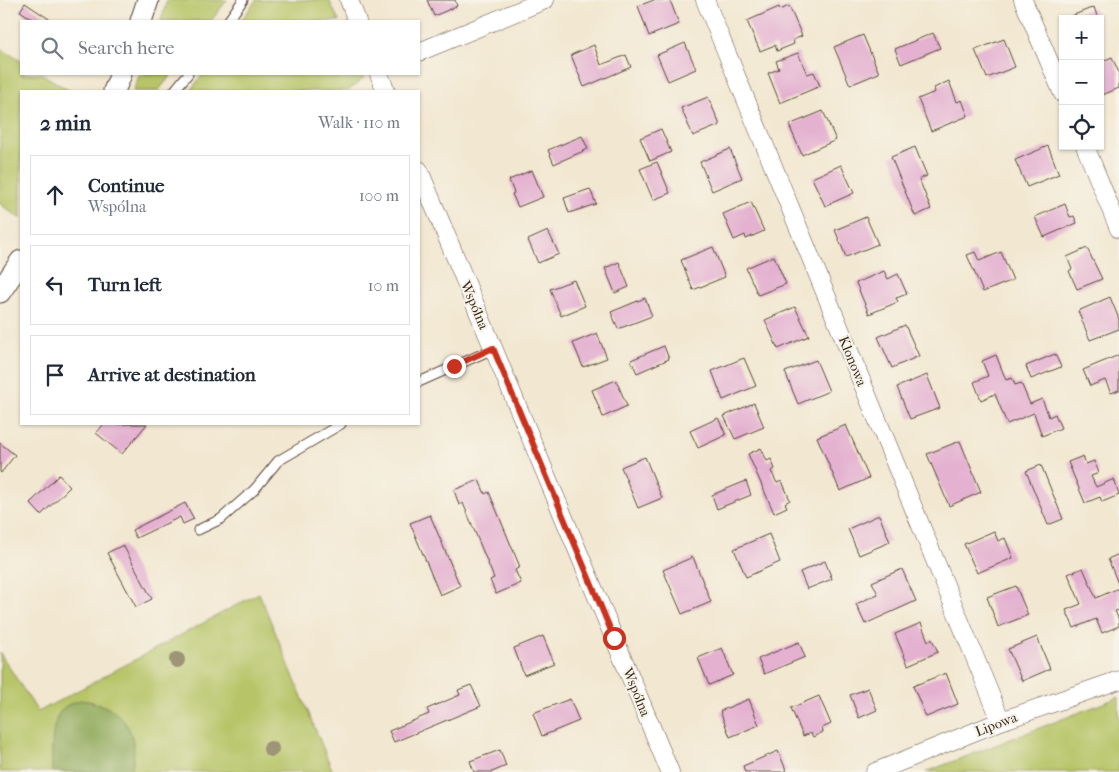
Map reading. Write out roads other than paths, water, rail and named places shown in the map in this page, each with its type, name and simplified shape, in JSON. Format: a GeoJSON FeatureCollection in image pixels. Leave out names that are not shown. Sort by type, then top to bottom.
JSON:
{"type":"FeatureCollection","features":[{"type":"Feature","properties":{"kind":"street"},"geometry":{"type":"LineString","coordinates":[[141,20],[148,0]]}},
{"type":"Feature","properties":{"kind":"street"},"geometry":{"type":"LineString","coordinates":[[349,0],[357,20]]}},
{"type":"Feature","properties":{"kind":"street"},"geometry":{"type":"LineString","coordinates":[[420,52],[545,0]]}},
{"type":"Feature","properties":{"kind":"street","name":"Klonowa"},"geometry":{"type":"LineString","coordinates":[[705,0],[1001,721]]}},
{"type":"Feature","properties":{"kind":"street"},"geometry":{"type":"LineString","coordinates":[[1023,0],[1059,85]]}},
{"type":"Feature","properties":{"kind":"street"},"geometry":{"type":"LineString","coordinates":[[114,90],[121,75]]}},
{"type":"Feature","properties":{"kind":"street"},"geometry":{"type":"LineString","coordinates":[[379,75],[386,90]]}},
{"type":"Feature","properties":{"kind":"street"},"geometry":{"type":"LineString","coordinates":[[1086,150],[1119,229]]}},
{"type":"Feature","properties":{"kind":"street","name":"Wspólna"},"geometry":{"type":"LineString","coordinates":[[420,172],[670,772]]}},
{"type":"Feature","properties":{"kind":"street"},"geometry":{"type":"LineString","coordinates":[[0,292],[20,263]]}},
{"type":"Feature","properties":{"kind":"street","name":"Lipowa"},"geometry":{"type":"LineString","coordinates":[[875,772],[1001,721],[1119,680]]}},
{"type":"Feature","properties":{"kind":"lane"},"geometry":{"type":"LineString","coordinates":[[229,20],[243,0]]}},
{"type":"Feature","properties":{"kind":"lane"},"geometry":{"type":"LineString","coordinates":[[175,90],[187,75]]}},
{"type":"Feature","properties":{"kind":"lane"},"geometry":{"type":"LineString","coordinates":[[420,382],[493,348]]}},
{"type":"Feature","properties":{"kind":"lane"},"geometry":{"type":"LineString","coordinates":[[198,530],[221,519],[228,513],[254,490],[278,461],[339,425]]}}]}
